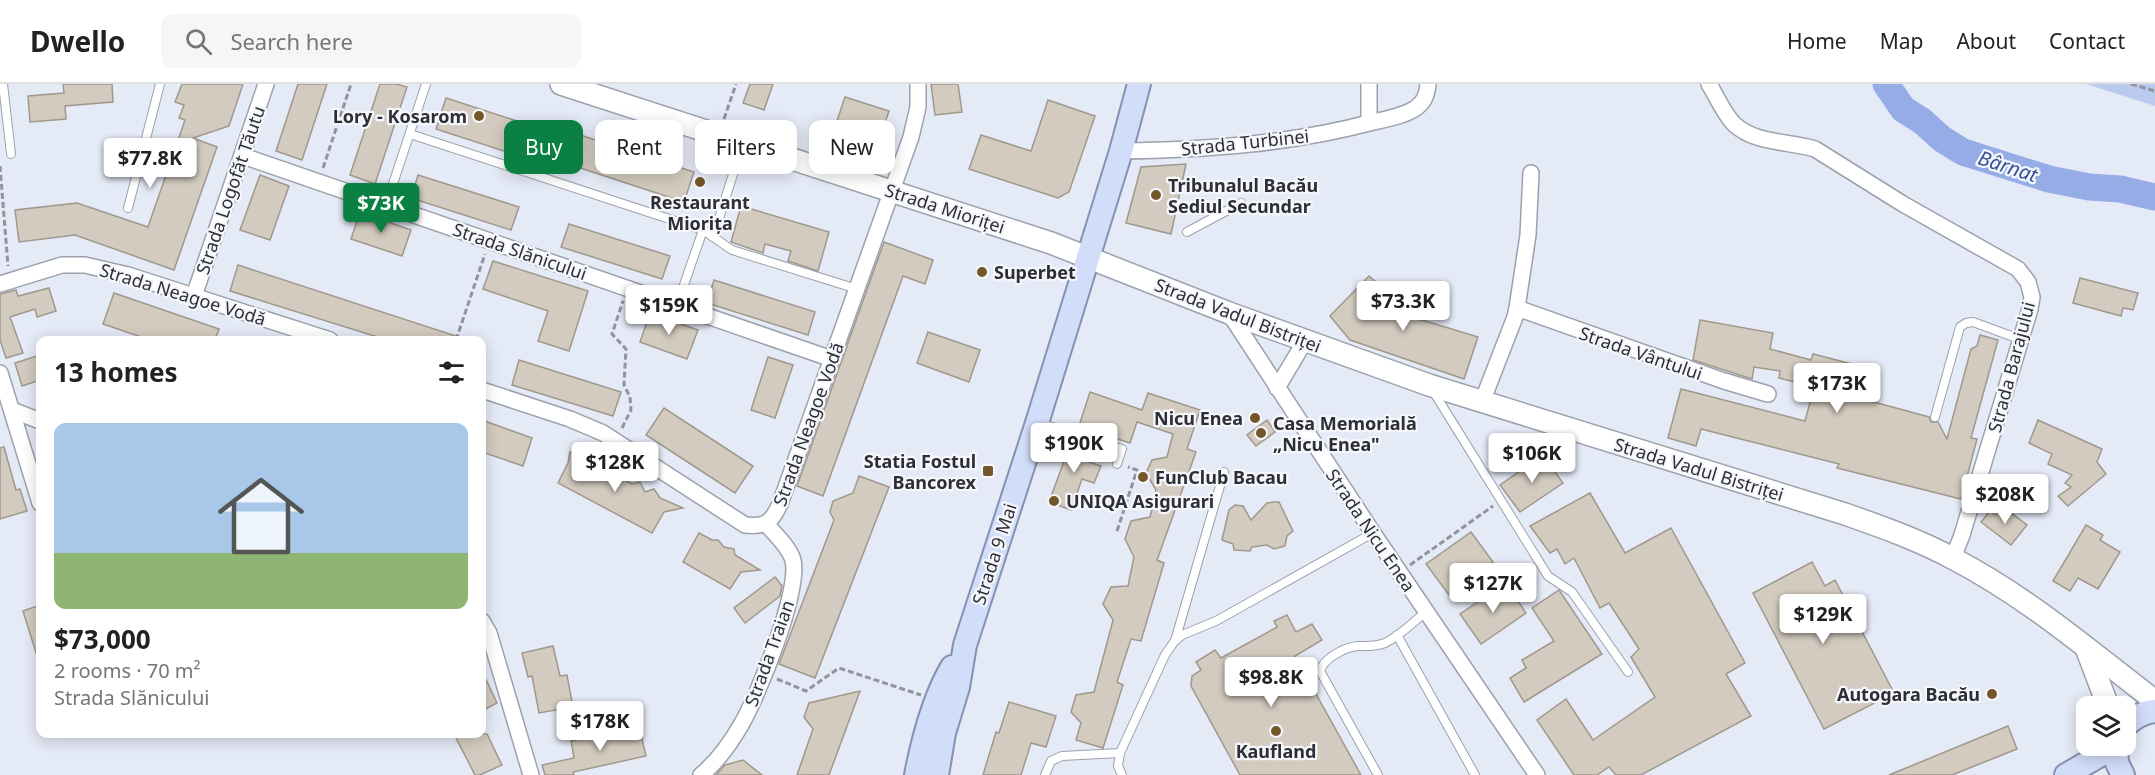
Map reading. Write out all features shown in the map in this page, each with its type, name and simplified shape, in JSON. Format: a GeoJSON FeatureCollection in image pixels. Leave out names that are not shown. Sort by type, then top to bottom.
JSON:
{"type":"FeatureCollection","features":[{"type":"Feature","properties":{"kind":"main road","name":"Strada Mioriței"},"geometry":{"type":"LineString","coordinates":[[561,84],[695,127]]}},
{"type":"Feature","properties":{"kind":"main road","name":"Strada 9 Mai"},"geometry":{"type":"LineString","coordinates":[[937,775],[944,733],[958,687],[964,645],[1089,257],[1139,84]]}},
{"type":"Feature","properties":{"kind":"main road","name":"Strada Mioriței"},"geometry":{"type":"LineString","coordinates":[[797,159],[1089,257]]}},
{"type":"Feature","properties":{"kind":"main road","name":"Strada Vadul Bistriței"},"geometry":{"type":"LineString","coordinates":[[1089,257],[1229,314],[1429,385],[1845,514],[1898,533],[1953,558],[2026,602],[2155,701]]}},
{"type":"Feature","properties":{"kind":"main road","name":"Strada 9 Mai"},"geometry":{"type":"LineString","coordinates":[[916,775],[920,752],[943,683],[964,645]]}},
{"type":"Feature","properties":{"kind":"main road"},"geometry":{"type":"LineString","coordinates":[[2086,648],[2104,696]]}},
{"type":"Feature","properties":{"kind":"main road"},"geometry":{"type":"LineString","coordinates":[[2136,717],[2155,711]]}},
{"type":"Feature","properties":{"kind":"main road"},"geometry":{"type":"LineString","coordinates":[[900,775],[920,752]]}},
{"type":"Feature","properties":{"kind":"main road"},"geometry":{"type":"LineString","coordinates":[[2066,775],[2099,756]]}},
{"type":"Feature","properties":{"kind":"main road"},"geometry":{"type":"LineString","coordinates":[[2117,756],[2117,763],[2123,775]]}},
{"type":"Feature","properties":{"kind":"street","name":"Strada Logofăt Tăutu"},"geometry":{"type":"LineString","coordinates":[[194,296],[266,84]]}},
{"type":"Feature","properties":{"kind":"street","name":"Strada Neagoe Vodă"},"geometry":{"type":"LineString","coordinates":[[486,391],[570,419],[615,440],[745,525],[766,524],[774,517],[780,504],[911,137],[918,107],[918,84]]}},
{"type":"Feature","properties":{"kind":"street"},"geometry":{"type":"LineString","coordinates":[[1369,84],[1369,123]]}},
{"type":"Feature","properties":{"kind":"street","name":"Strada Turbinei"},"geometry":{"type":"LineString","coordinates":[[1121,152],[1168,151],[1287,140],[1369,123],[1404,114],[1416,108],[1423,101],[1428,84]]}},
{"type":"Feature","properties":{"kind":"street","name":"Strada Barajului"},"geometry":{"type":"LineString","coordinates":[[1709,84],[1734,123],[1745,132],[1762,139],[1800,144],[1815,149],[1903,204],[2018,269],[2028,282],[2032,297],[2022,340],[1953,558]]}},
{"type":"Feature","properties":{"kind":"street","name":"Strada Slănicului"},"geometry":{"type":"LineString","coordinates":[[243,156],[832,359]]}},
{"type":"Feature","properties":{"kind":"street"},"geometry":{"type":"LineString","coordinates":[[1482,402],[1515,317],[1528,235],[1531,173]]}},
{"type":"Feature","properties":{"kind":"street","name":"Strada Neagoe Vodă"},"geometry":{"type":"LineString","coordinates":[[5,282],[62,265],[85,265],[128,275],[318,336]]}},
{"type":"Feature","properties":{"kind":"street","name":"Strada Vântului"},"geometry":{"type":"LineString","coordinates":[[1516,308],[1724,381],[1768,394]]}},
{"type":"Feature","properties":{"kind":"street","name":"Strada Nicu Enea"},"geometry":{"type":"LineString","coordinates":[[1229,314],[1399,573],[1537,775]]}},
{"type":"Feature","properties":{"kind":"street"},"geometry":{"type":"LineString","coordinates":[[1277,388],[1305,341]]}},
{"type":"Feature","properties":{"kind":"street"},"geometry":{"type":"LineString","coordinates":[[0,373],[36,490]]}},
{"type":"Feature","properties":{"kind":"street"},"geometry":{"type":"LineString","coordinates":[[12,410],[36,419]]}},
{"type":"Feature","properties":{"kind":"street","name":"Strada Traian"},"geometry":{"type":"LineString","coordinates":[[701,775],[716,762],[742,724],[789,606],[794,575],[792,559],[787,549],[766,524]]}},
{"type":"Feature","properties":{"kind":"street"},"geometry":{"type":"LineString","coordinates":[[486,629],[493,644],[531,775]]}},
{"type":"Feature","properties":{"kind":"lane"},"geometry":{"type":"LineString","coordinates":[[3,84],[11,153]]}},
{"type":"Feature","properties":{"kind":"lane"},"geometry":{"type":"LineString","coordinates":[[128,208],[160,84]]}},
{"type":"Feature","properties":{"kind":"lane"},"geometry":{"type":"LineString","coordinates":[[386,205],[426,84]]}},
{"type":"Feature","properties":{"kind":"lane"},"geometry":{"type":"LineString","coordinates":[[410,134],[703,230],[732,250],[857,289]]}},
{"type":"Feature","properties":{"kind":"lane"},"geometry":{"type":"LineString","coordinates":[[713,237],[734,174]]}},
{"type":"Feature","properties":{"kind":"lane"},"geometry":{"type":"LineString","coordinates":[[1187,232],[1240,202]]}},
{"type":"Feature","properties":{"kind":"lane"},"geometry":{"type":"LineString","coordinates":[[677,305],[703,230]]}},
{"type":"Feature","properties":{"kind":"lane"},"geometry":{"type":"LineString","coordinates":[[1935,417],[1960,327],[1973,322],[2022,340]]}},
{"type":"Feature","properties":{"kind":"lane"},"geometry":{"type":"LineString","coordinates":[[1429,385],[1548,576],[1572,592],[1628,672]]}},
{"type":"Feature","properties":{"kind":"lane"},"geometry":{"type":"LineString","coordinates":[[1037,423],[1122,449],[1117,464]]}},
{"type":"Feature","properties":{"kind":"lane"},"geometry":{"type":"LineString","coordinates":[[1122,775],[1118,766],[1120,753],[1174,642],[1224,472]]}},
{"type":"Feature","properties":{"kind":"lane"},"geometry":{"type":"LineString","coordinates":[[1174,642],[1182,635],[1216,621],[1373,533]]}},
{"type":"Feature","properties":{"kind":"lane"},"geometry":{"type":"LineString","coordinates":[[1378,775],[1320,671],[1325,662],[1332,657],[1352,647],[1378,646],[1426,612]]}},
{"type":"Feature","properties":{"kind":"lane"},"geometry":{"type":"LineString","coordinates":[[1397,634],[1475,775]]}},
{"type":"Feature","properties":{"kind":"lane"},"geometry":{"type":"LineString","coordinates":[[1045,775],[1051,761],[1062,756],[1120,753]]}},
{"type":"Feature","properties":{"kind":"path"},"geometry":{"type":"LineString","coordinates":[[318,182],[351,84]]}},
{"type":"Feature","properties":{"kind":"path"},"geometry":{"type":"LineString","coordinates":[[724,120],[736,84]]}},
{"type":"Feature","properties":{"kind":"path"},"geometry":{"type":"LineString","coordinates":[[2131,84],[2155,91]]}},
{"type":"Feature","properties":{"kind":"path"},"geometry":{"type":"LineString","coordinates":[[0,166],[5,282]]}},
{"type":"Feature","properties":{"kind":"path"},"geometry":{"type":"LineString","coordinates":[[457,336],[489,240]]}},
{"type":"Feature","properties":{"kind":"path"},"geometry":{"type":"LineString","coordinates":[[615,440],[631,410],[630,397],[624,385],[626,349],[612,334],[628,288]]}},
{"type":"Feature","properties":{"kind":"path"},"geometry":{"type":"LineString","coordinates":[[1117,464],[1137,470],[1117,531]]}},
{"type":"Feature","properties":{"kind":"path"},"geometry":{"type":"LineString","coordinates":[[1399,573],[1501,500]]}},
{"type":"Feature","properties":{"kind":"path"},"geometry":{"type":"LineString","coordinates":[[764,673],[806,691],[839,668],[937,700]]}},
{"type":"Feature","properties":{"kind":"shaded area"},"geometry":{"type":"Polygon","coordinates":[[[2086,84],[2155,84],[2155,106],[2086,84]]]}},
{"type":"Feature","properties":{"kind":"building"},"geometry":{"type":"Polygon","coordinates":[[[63,84],[112,84],[113,102],[65,106],[66,119],[30,122],[28,96],[64,93],[63,84]]]}},
{"type":"Feature","properties":{"kind":"building"},"geometry":{"type":"Polygon","coordinates":[[[182,84],[243,84],[229,126],[193,138],[217,147],[174,270],[75,235],[19,242],[15,210],[77,203],[148,227],[185,120],[179,118],[184,105],[175,102],[182,84]]]}},
{"type":"Feature","properties":{"kind":"building"},"geometry":{"type":"Polygon","coordinates":[[[298,84],[327,84],[302,160],[276,151],[298,84]]]}},
{"type":"Feature","properties":{"kind":"building"},"geometry":{"type":"Polygon","coordinates":[[[380,84],[407,87],[375,184],[350,175],[380,84]]]}},
{"type":"Feature","properties":{"kind":"building"},"geometry":{"type":"Polygon","coordinates":[[[750,84],[773,84],[764,110],[743,103],[750,84]]]}},
{"type":"Feature","properties":{"kind":"building"},"geometry":{"type":"Polygon","coordinates":[[[931,84],[958,84],[962,112],[935,115],[931,84]]]}},
{"type":"Feature","properties":{"kind":"building"},"geometry":{"type":"Polygon","coordinates":[[[845,97],[889,111],[886,120],[837,120],[845,97]]]}},
{"type":"Feature","properties":{"kind":"building"},"geometry":{"type":"Polygon","coordinates":[[[446,98],[514,120],[504,120],[504,151],[436,129],[446,98]]]}},
{"type":"Feature","properties":{"kind":"building"},"geometry":{"type":"Polygon","coordinates":[[[1048,100],[1095,116],[1069,192],[1058,198],[969,169],[981,135],[1031,151],[1048,100]]]}},
{"type":"Feature","properties":{"kind":"building"},"geometry":{"type":"Polygon","coordinates":[[[583,136],[595,140],[595,173],[583,169],[583,136]]]}},
{"type":"Feature","properties":{"kind":"building","name":"Tribunalul Bacău Sediul Secundar"},"geometry":{"type":"Polygon","coordinates":[[[1186,164],[1171,234],[1126,223],[1141,167],[1186,164]]]}},
{"type":"Feature","properties":{"kind":"building"},"geometry":{"type":"Polygon","coordinates":[[[683,168],[694,172],[684,202],[599,174],[683,174],[683,168]]]}},
{"type":"Feature","properties":{"kind":"building"},"geometry":{"type":"Polygon","coordinates":[[[260,175],[289,186],[270,240],[240,230],[260,175]]]}},
{"type":"Feature","properties":{"kind":"building"},"geometry":{"type":"Polygon","coordinates":[[[418,175],[519,207],[511,230],[411,198],[418,175]]]}},
{"type":"Feature","properties":{"kind":"building"},"geometry":{"type":"Polygon","coordinates":[[[741,206],[829,232],[818,271],[788,261],[791,251],[765,244],[763,253],[731,242],[741,206]]]}},
{"type":"Feature","properties":{"kind":"building"},"geometry":{"type":"Polygon","coordinates":[[[360,212],[411,230],[402,256],[351,239],[360,212]]]}},
{"type":"Feature","properties":{"kind":"building"},"geometry":{"type":"Polygon","coordinates":[[[569,224],[670,256],[662,279],[561,247],[569,224]]]}},
{"type":"Feature","properties":{"kind":"building"},"geometry":{"type":"Polygon","coordinates":[[[884,242],[933,260],[925,284],[903,276],[823,496],[797,486],[884,242]]]}},
{"type":"Feature","properties":{"kind":"building"},"geometry":{"type":"Polygon","coordinates":[[[493,261],[588,291],[569,351],[538,341],[548,311],[483,289],[493,261]]]}},
{"type":"Feature","properties":{"kind":"building"},"geometry":{"type":"Polygon","coordinates":[[[238,265],[456,336],[374,336],[230,291],[238,265]]]}},
{"type":"Feature","properties":{"kind":"building"},"geometry":{"type":"Polygon","coordinates":[[[1369,276],[1390,294],[1376,306],[1478,337],[1464,379],[1350,340],[1330,316],[1369,276]]]}},
{"type":"Feature","properties":{"kind":"building"},"geometry":{"type":"Polygon","coordinates":[[[2080,278],[2138,293],[2133,310],[2123,308],[2121,316],[2073,303],[2080,278]]]}},
{"type":"Feature","properties":{"kind":"building"},"geometry":{"type":"Polygon","coordinates":[[[714,280],[815,312],[808,335],[707,303],[714,280]]]}},
{"type":"Feature","properties":{"kind":"building"},"geometry":{"type":"Polygon","coordinates":[[[49,288],[56,311],[37,317],[35,309],[10,317],[23,353],[6,358],[0,340],[0,294],[16,290],[18,296],[49,288]]]}},
{"type":"Feature","properties":{"kind":"building"},"geometry":{"type":"Polygon","coordinates":[[[114,293],[219,329],[216,336],[138,336],[103,324],[114,293]]]}},
{"type":"Feature","properties":{"kind":"building"},"geometry":{"type":"Polygon","coordinates":[[[650,313],[698,330],[687,359],[640,342],[650,313]]]}},
{"type":"Feature","properties":{"kind":"building"},"geometry":{"type":"Polygon","coordinates":[[[1700,320],[1773,333],[1770,349],[1811,360],[1813,354],[1856,365],[1848,395],[1929,417],[1931,422],[1938,422],[1947,439],[1971,349],[1977,346],[1980,335],[1998,340],[1971,438],[1977,439],[1961,499],[1837,468],[1839,464],[1701,429],[1696,446],[1668,438],[1681,389],[1805,421],[1814,387],[1779,378],[1780,371],[1754,367],[1752,379],[1693,360],[1700,320]]]}},
{"type":"Feature","properties":{"kind":"building"},"geometry":{"type":"Polygon","coordinates":[[[928,332],[980,350],[969,382],[917,363],[928,332]]]}},
{"type":"Feature","properties":{"kind":"building"},"geometry":{"type":"Polygon","coordinates":[[[36,356],[36,381],[22,386],[15,363],[36,356]]]}},
{"type":"Feature","properties":{"kind":"building"},"geometry":{"type":"Polygon","coordinates":[[[768,357],[793,365],[775,418],[751,410],[768,357]]]}},
{"type":"Feature","properties":{"kind":"building"},"geometry":{"type":"Polygon","coordinates":[[[519,360],[621,392],[613,416],[512,385],[519,360]]]}},
{"type":"Feature","properties":{"kind":"building"},"geometry":{"type":"Polygon","coordinates":[[[1090,392],[1142,410],[1148,393],[1200,410],[1187,449],[1196,452],[1157,560],[1164,563],[1141,641],[1131,639],[1117,682],[1123,685],[1103,748],[1076,740],[1081,723],[1071,712],[1076,695],[1094,692],[1113,620],[1103,604],[1111,587],[1128,586],[1134,557],[1125,539],[1131,521],[1150,517],[1156,490],[1146,473],[1152,460],[1167,457],[1173,434],[1137,422],[1130,443],[1078,429],[1090,392]]]}},
{"type":"Feature","properties":{"kind":"building"},"geometry":{"type":"Polygon","coordinates":[[[664,408],[753,466],[735,493],[646,435],[664,408]]]}},
{"type":"Feature","properties":{"kind":"building","name":"Casa Memorială „Nicu Enea\""},"geometry":{"type":"Polygon","coordinates":[[[1267,420],[1275,432],[1256,446],[1247,435],[1267,420]]]}},
{"type":"Feature","properties":{"kind":"building"},"geometry":{"type":"Polygon","coordinates":[[[2038,420],[2102,449],[2097,462],[2106,474],[2068,506],[2058,496],[2071,487],[2065,483],[2072,475],[2048,464],[2052,454],[2029,443],[2038,420]]]}},
{"type":"Feature","properties":{"kind":"building"},"geometry":{"type":"Polygon","coordinates":[[[486,421],[532,438],[523,466],[486,453],[486,421]]]}},
{"type":"Feature","properties":{"kind":"building"},"geometry":{"type":"Polygon","coordinates":[[[1074,440],[1094,447],[1089,462],[1101,466],[1094,483],[1082,479],[1071,510],[1049,502],[1070,445],[1072,446],[1074,440]]]}},
{"type":"Feature","properties":{"kind":"building"},"geometry":{"type":"Polygon","coordinates":[[[4,447],[16,490],[20,489],[27,511],[0,519],[0,448],[4,447]]]}},
{"type":"Feature","properties":{"kind":"building"},"geometry":{"type":"Polygon","coordinates":[[[570,452],[578,455],[583,462],[591,459],[597,467],[607,467],[612,473],[632,484],[640,482],[645,492],[654,489],[660,498],[683,508],[664,512],[652,533],[558,483],[568,463],[570,452]]]}},
{"type":"Feature","properties":{"kind":"building"},"geometry":{"type":"Polygon","coordinates":[[[1543,455],[1563,483],[1520,512],[1500,485],[1543,455]]]}},
{"type":"Feature","properties":{"kind":"building"},"geometry":{"type":"Polygon","coordinates":[[[859,476],[889,487],[815,678],[779,664],[834,520],[830,512],[833,501],[853,493],[859,476]]]}},
{"type":"Feature","properties":{"kind":"building"},"geometry":{"type":"Polygon","coordinates":[[[1590,493],[1625,553],[1671,528],[1745,663],[1726,674],[1751,716],[1641,775],[1616,775],[1609,767],[1597,775],[1574,775],[1537,720],[1566,699],[1593,740],[1655,697],[1631,657],[1639,649],[1609,603],[1600,608],[1574,558],[1565,564],[1557,549],[1550,553],[1530,526],[1590,493]]]}},
{"type":"Feature","properties":{"kind":"building"},"geometry":{"type":"Polygon","coordinates":[[[1279,502],[1293,531],[1287,536],[1285,546],[1274,549],[1267,545],[1252,547],[1250,551],[1234,550],[1233,544],[1222,540],[1229,510],[1235,505],[1243,506],[1251,520],[1267,503],[1279,502]]]}},
{"type":"Feature","properties":{"kind":"building"},"geometry":{"type":"Polygon","coordinates":[[[2002,506],[2027,525],[2011,545],[1981,522],[1990,511],[1995,515],[2002,506]]]}},
{"type":"Feature","properties":{"kind":"building"},"geometry":{"type":"Polygon","coordinates":[[[2086,525],[2103,535],[2100,540],[2120,552],[2098,589],[2078,578],[2070,591],[2053,581],[2086,525]]]}},
{"type":"Feature","properties":{"kind":"building"},"geometry":{"type":"Polygon","coordinates":[[[1471,532],[1493,562],[1449,595],[1426,564],[1471,532]]]}},
{"type":"Feature","properties":{"kind":"building"},"geometry":{"type":"Polygon","coordinates":[[[699,533],[712,540],[718,540],[724,547],[734,549],[735,555],[760,570],[741,572],[730,589],[683,562],[699,533]]]}},
{"type":"Feature","properties":{"kind":"building"},"geometry":{"type":"Polygon","coordinates":[[[1812,562],[1825,586],[1835,580],[1894,693],[1824,729],[1753,593],[1812,562]]]}},
{"type":"Feature","properties":{"kind":"building"},"geometry":{"type":"Polygon","coordinates":[[[775,577],[782,586],[780,596],[745,623],[734,608],[775,577]]]}},
{"type":"Feature","properties":{"kind":"building"},"geometry":{"type":"Polygon","coordinates":[[[1506,583],[1526,613],[1481,644],[1460,614],[1506,583]]]}},
{"type":"Feature","properties":{"kind":"building"},"geometry":{"type":"Polygon","coordinates":[[[1559,590],[1602,654],[1524,702],[1510,678],[1526,668],[1522,660],[1554,641],[1532,608],[1559,590]]]}},
{"type":"Feature","properties":{"kind":"building"},"geometry":{"type":"Polygon","coordinates":[[[36,606],[36,653],[23,611],[36,606]]]}},
{"type":"Feature","properties":{"kind":"building","name":"Kaufland"},"geometry":{"type":"Polygon","coordinates":[[[1287,615],[1296,632],[1312,624],[1322,640],[1295,656],[1361,775],[1240,775],[1191,686],[1192,676],[1201,670],[1196,662],[1215,650],[1221,658],[1277,627],[1274,621],[1287,615]]]}},
{"type":"Feature","properties":{"kind":"building"},"geometry":{"type":"Polygon","coordinates":[[[553,646],[560,676],[567,675],[573,707],[539,713],[532,676],[528,677],[522,653],[553,646]]]}},
{"type":"Feature","properties":{"kind":"building"},"geometry":{"type":"Polygon","coordinates":[[[486,680],[497,703],[486,709],[486,680]]]}},
{"type":"Feature","properties":{"kind":"building"},"geometry":{"type":"Polygon","coordinates":[[[860,691],[829,775],[797,775],[813,729],[804,717],[809,703],[860,691]]]}},
{"type":"Feature","properties":{"kind":"building"},"geometry":{"type":"Polygon","coordinates":[[[1009,702],[1056,716],[1046,747],[1031,743],[1021,775],[983,775],[996,732],[999,733],[1009,702]]]}},
{"type":"Feature","properties":{"kind":"building"},"geometry":{"type":"Polygon","coordinates":[[[639,726],[646,756],[573,772],[574,775],[545,775],[542,765],[574,758],[571,741],[639,726]]]}},
{"type":"Feature","properties":{"kind":"building"},"geometry":{"type":"Polygon","coordinates":[[[2008,726],[2017,749],[1952,775],[1889,775],[2008,726]]]}},
{"type":"Feature","properties":{"kind":"building"},"geometry":{"type":"Polygon","coordinates":[[[487,734],[502,765],[475,775],[456,738],[486,738],[487,734]]]}},
{"type":"Feature","properties":{"kind":"building"},"geometry":{"type":"Polygon","coordinates":[[[743,760],[762,775],[716,775],[725,765],[743,760]]]}},
{"type":"Feature","properties":{"kind":"waterway","name":"Bârnat"},"geometry":{"type":"LineString","coordinates":[[1886,84],[1903,109],[1963,152],[2049,179],[2089,187],[2120,189],[2155,197]]}},
{"type":"Feature","properties":{"kind":"place","name":"Lory - Kosarom"},"geometry":{"type":"Point","coordinates":[479,116]}},
{"type":"Feature","properties":{"kind":"place","name":"Restaurant Miorița"},"geometry":{"type":"Point","coordinates":[700,182]}},
{"type":"Feature","properties":{"kind":"place","name":"Tribunalul Bacău Sediul Secundar"},"geometry":{"type":"Point","coordinates":[1156,195]}},
{"type":"Feature","properties":{"kind":"place","name":"Superbet"},"geometry":{"type":"Point","coordinates":[982,272]}},
{"type":"Feature","properties":{"kind":"place","name":"Nicu Enea"},"geometry":{"type":"Point","coordinates":[1255,418]}},
{"type":"Feature","properties":{"kind":"place","name":"Casa Memorială „Nicu Enea\""},"geometry":{"type":"Point","coordinates":[1261,433]}},
{"type":"Feature","properties":{"kind":"place","name":"Statia Fostul Bancorex"},"geometry":{"type":"Point","coordinates":[988,471]}},
{"type":"Feature","properties":{"kind":"place","name":"FunClub Bacau"},"geometry":{"type":"Point","coordinates":[1143,477]}},
{"type":"Feature","properties":{"kind":"place","name":"UNIQA Asigurari"},"geometry":{"type":"Point","coordinates":[1054,501]}},
{"type":"Feature","properties":{"kind":"place","name":"Autogara Bacău"},"geometry":{"type":"Point","coordinates":[1992,694]}},
{"type":"Feature","properties":{"kind":"place","name":"Kaufland"},"geometry":{"type":"Point","coordinates":[1276,731]}}]}
